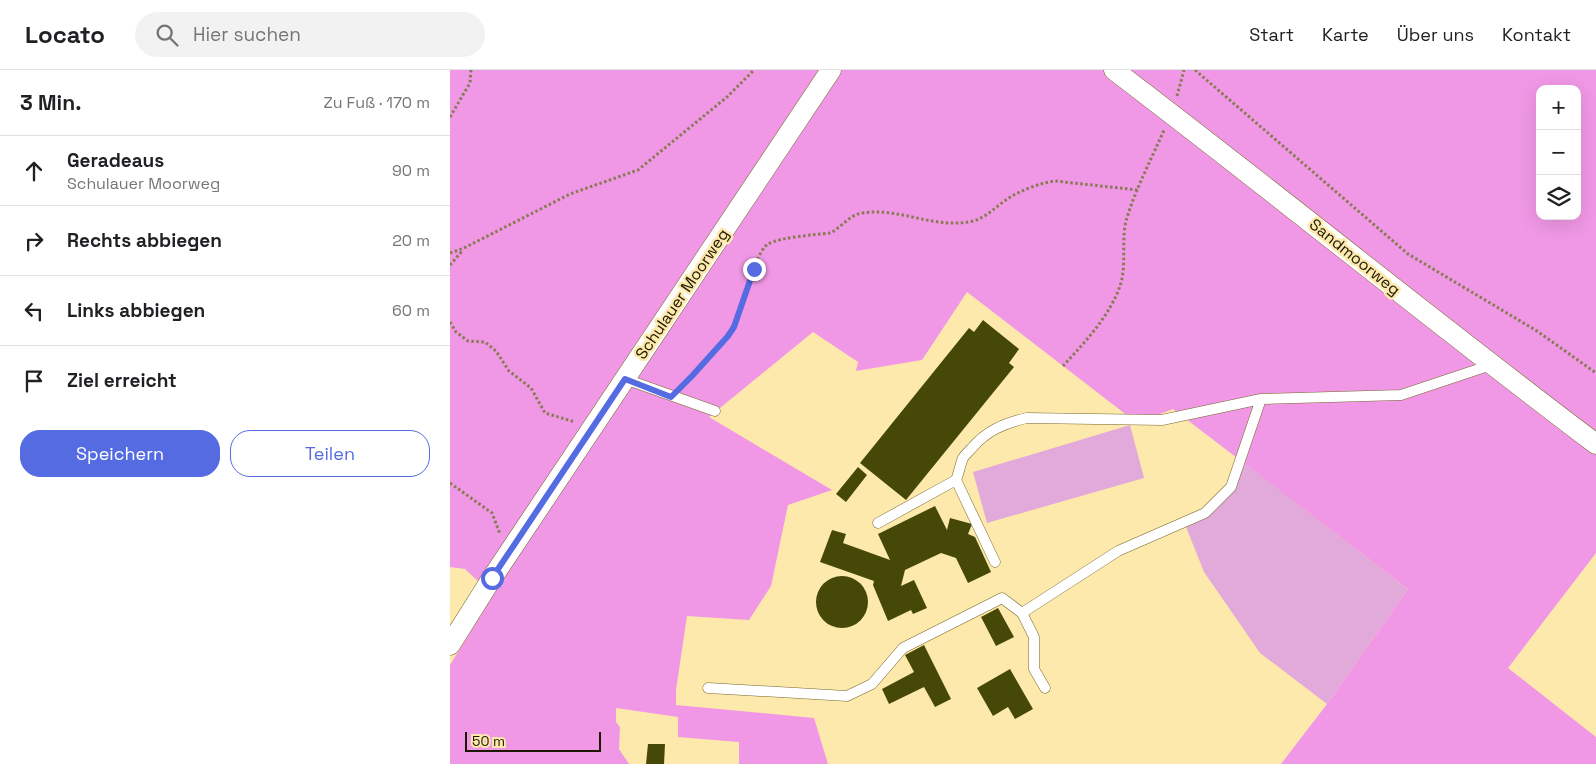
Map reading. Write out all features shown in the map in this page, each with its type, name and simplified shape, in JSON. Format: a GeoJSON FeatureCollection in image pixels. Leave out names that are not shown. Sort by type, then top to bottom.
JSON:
{"type":"FeatureCollection","features":[{"type":"Feature","properties":{"kind":"street","name":"Schulauer Moorweg"},"geometry":{"type":"LineString","coordinates":[[450,644],[507,555],[832,70]]}},
{"type":"Feature","properties":{"kind":"street","name":"Sandmoorweg"},"geometry":{"type":"LineString","coordinates":[[1114,70],[1491,365],[1596,444]]}},
{"type":"Feature","properties":{"kind":"lane"},"geometry":{"type":"LineString","coordinates":[[878,523],[956,480],[964,457],[976,442],[1001,425],[1018,420],[1045,418],[1162,420],[1261,399],[1401,395],[1491,365]]}},
{"type":"Feature","properties":{"kind":"lane"},"geometry":{"type":"LineString","coordinates":[[625,379],[715,412]]}},
{"type":"Feature","properties":{"kind":"lane"},"geometry":{"type":"LineString","coordinates":[[1022,613],[1118,551],[1204,513],[1231,487],[1261,399]]}},
{"type":"Feature","properties":{"kind":"lane"},"geometry":{"type":"LineString","coordinates":[[956,480],[995,562]]}},
{"type":"Feature","properties":{"kind":"lane"},"geometry":{"type":"LineString","coordinates":[[708,688],[848,696],[872,684],[902,648],[1002,598],[1022,613],[1034,637],[1034,669],[1045,688]]}},
{"type":"Feature","properties":{"kind":"path"},"geometry":{"type":"LineString","coordinates":[[450,117],[470,84],[471,70]]}},
{"type":"Feature","properties":{"kind":"path"},"geometry":{"type":"LineString","coordinates":[[450,254],[570,194],[638,170],[728,97],[754,70]]}},
{"type":"Feature","properties":{"kind":"path"},"geometry":{"type":"LineString","coordinates":[[1064,366],[1110,308],[1120,284],[1123,264],[1122,243],[1126,222],[1171,113],[1184,70]]}},
{"type":"Feature","properties":{"kind":"path"},"geometry":{"type":"LineString","coordinates":[[1195,70],[1408,254],[1537,331],[1596,373]]}},
{"type":"Feature","properties":{"kind":"path"},"geometry":{"type":"LineString","coordinates":[[671,397],[728,336],[734,327],[754,269],[763,248],[768,244],[781,240],[830,233],[860,213],[900,214],[953,224],[974,220],[983,217],[1012,196],[1044,183],[1055,181],[1138,190]]}},
{"type":"Feature","properties":{"kind":"path"},"geometry":{"type":"LineString","coordinates":[[450,265],[464,248]]}},
{"type":"Feature","properties":{"kind":"path"},"geometry":{"type":"LineString","coordinates":[[450,322],[456,332],[468,341],[485,342],[496,351],[509,371],[531,388],[545,413],[572,421],[591,430]]}},
{"type":"Feature","properties":{"kind":"path"},"geometry":{"type":"LineString","coordinates":[[450,483],[492,512],[507,555]]}},
{"type":"Feature","properties":{"kind":"shaded area"},"geometry":{"type":"Polygon","coordinates":[[[450,70],[1596,70],[1596,553],[1508,668],[1596,737],[1596,764],[1281,764],[1327,704],[1408,589],[1173,409],[1137,423],[967,292],[922,360],[856,371],[858,362],[813,332],[709,417],[832,490],[788,505],[771,586],[749,620],[687,616],[676,690],[676,705],[814,718],[828,764],[739,764],[739,742],[678,737],[678,717],[616,708],[616,722],[620,727],[619,749],[629,764],[450,764],[450,665],[493,595],[465,569],[450,567],[450,70]]]}},
{"type":"Feature","properties":{"kind":"shaded area"},"geometry":{"type":"Polygon","coordinates":[[[1130,425],[1144,478],[987,523],[973,472],[1130,425]]]}},
{"type":"Feature","properties":{"kind":"shaded area"},"geometry":{"type":"Polygon","coordinates":[[[1240,460],[1408,589],[1327,704],[1260,653],[1204,572],[1186,527],[1205,513],[1231,487],[1240,460]]]}},
{"type":"Feature","properties":{"kind":"building"},"geometry":{"type":"Polygon","coordinates":[[[983,320],[1019,349],[1009,363],[1014,367],[906,500],[860,463],[969,328],[974,332],[983,320]]]}},
{"type":"Feature","properties":{"kind":"building"},"geometry":{"type":"Polygon","coordinates":[[[858,467],[867,475],[846,502],[836,494],[858,467]]]}},
{"type":"Feature","properties":{"kind":"building"},"geometry":{"type":"Polygon","coordinates":[[[935,506],[947,530],[950,518],[972,524],[968,534],[975,537],[991,572],[968,583],[956,558],[941,553],[905,570],[901,586],[914,580],[927,608],[913,614],[911,610],[888,621],[873,585],[874,581],[820,562],[832,530],[846,534],[843,543],[890,560],[878,534],[935,506]]]}},
{"type":"Feature","properties":{"kind":"building"},"geometry":{"type":"Polygon","coordinates":[[[842,576],[852,578],[860,584],[866,592],[868,602],[866,612],[860,620],[852,626],[842,628],[832,626],[824,620],[818,612],[816,602],[818,592],[824,584],[832,578],[842,576]]]}},
{"type":"Feature","properties":{"kind":"building"},"geometry":{"type":"Polygon","coordinates":[[[998,608],[1014,637],[996,646],[981,617],[998,608]]]}},
{"type":"Feature","properties":{"kind":"building"},"geometry":{"type":"Polygon","coordinates":[[[924,645],[951,699],[935,707],[924,687],[889,704],[882,689],[914,672],[905,655],[924,645]]]}},
{"type":"Feature","properties":{"kind":"building"},"geometry":{"type":"Polygon","coordinates":[[[1010,669],[1033,709],[1015,719],[1008,707],[993,716],[977,688],[1010,669]]]}},
{"type":"Feature","properties":{"kind":"building"},"geometry":{"type":"Polygon","coordinates":[[[648,744],[665,744],[664,764],[646,764],[648,744]]]}},
{"type":"Feature","properties":{"kind":"route"},"geometry":{"type":"LineString","coordinates":[[492,578],[625,379],[671,397],[692,376],[734,327],[754,269]]}}]}
